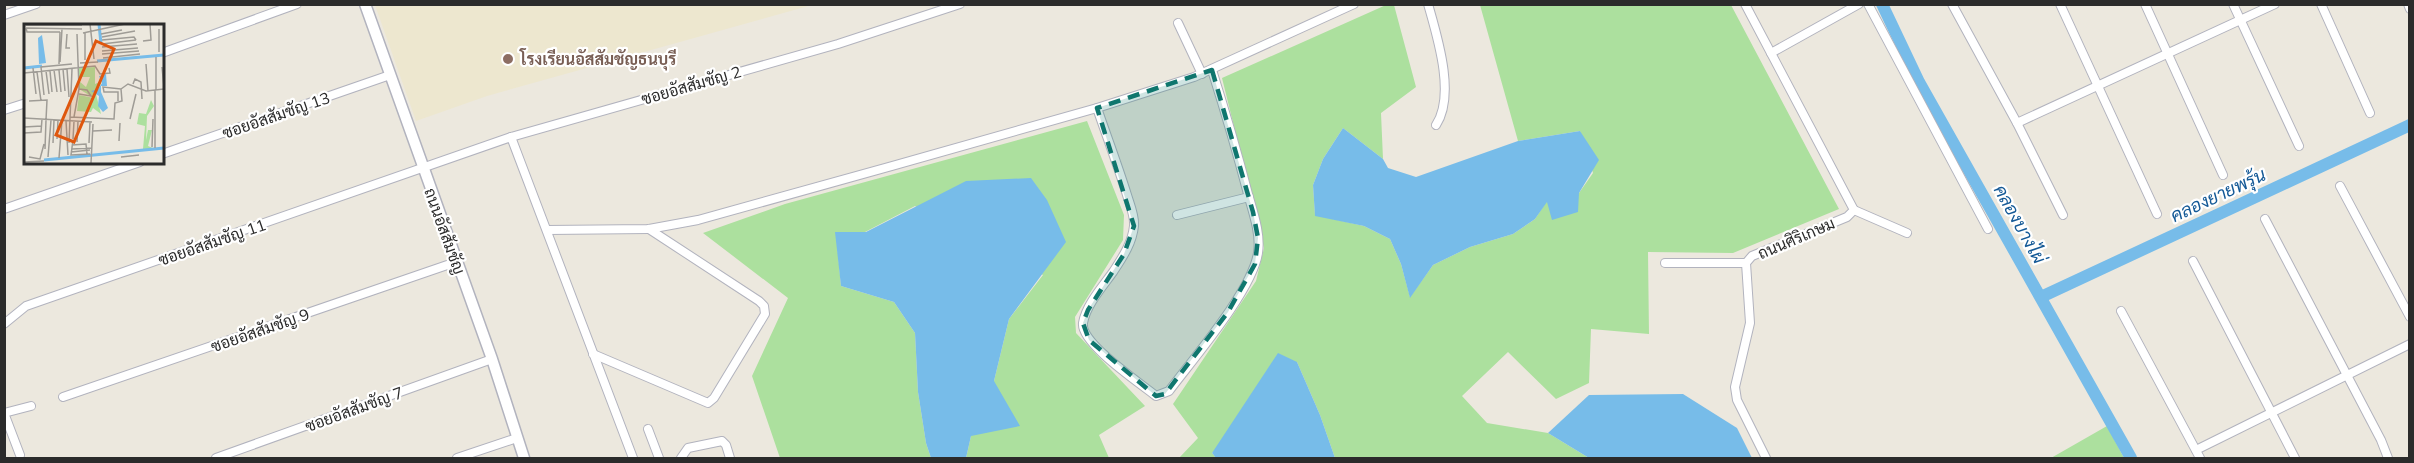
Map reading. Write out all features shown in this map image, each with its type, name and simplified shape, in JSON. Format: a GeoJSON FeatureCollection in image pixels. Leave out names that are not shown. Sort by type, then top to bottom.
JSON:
{"type":"FeatureCollection","features":[{"type":"Feature","properties":{"kind":"street"},"geometry":{"type":"LineString","coordinates":[[4,15],[36,4]]}},
{"type":"Feature","properties":{"kind":"street"},"geometry":{"type":"LineString","coordinates":[[164,52],[297,4]]}},
{"type":"Feature","properties":{"kind":"street","name":"ถนนอัสสัมชัญ"},"geometry":{"type":"LineString","coordinates":[[365,4],[492,359],[524,459]]}},
{"type":"Feature","properties":{"kind":"street","name":"ซอยอัสสัมชัญ 2"},"geometry":{"type":"LineString","coordinates":[[423,169],[512,137],[837,44],[960,4]]}},
{"type":"Feature","properties":{"kind":"street"},"geometry":{"type":"LineString","coordinates":[[547,230],[649,229],[698,220],[1097,108],[1202,74],[1354,4]]}},
{"type":"Feature","properties":{"kind":"street"},"geometry":{"type":"LineString","coordinates":[[1428,4],[1445,86],[1442,116],[1436,125]]}},
{"type":"Feature","properties":{"kind":"street","name":"ถนนศิริเกษม"},"geometry":{"type":"LineString","coordinates":[[1745,4],[1854,210],[1847,217],[1752,256],[1746,263],[1750,323],[1735,387],[1737,400],[1767,459]]}},
{"type":"Feature","properties":{"kind":"street"},"geometry":{"type":"LineString","coordinates":[[1771,52],[1859,4]]}},
{"type":"Feature","properties":{"kind":"street"},"geometry":{"type":"LineString","coordinates":[[1868,4],[1988,229]]}},
{"type":"Feature","properties":{"kind":"street"},"geometry":{"type":"LineString","coordinates":[[1952,4],[2017,123],[2063,215]]}},
{"type":"Feature","properties":{"kind":"street"},"geometry":{"type":"LineString","coordinates":[[2060,4],[2157,214]]}},
{"type":"Feature","properties":{"kind":"street"},"geometry":{"type":"LineString","coordinates":[[2145,4],[2223,175]]}},
{"type":"Feature","properties":{"kind":"street"},"geometry":{"type":"LineString","coordinates":[[2233,4],[2299,146]]}},
{"type":"Feature","properties":{"kind":"street"},"geometry":{"type":"LineString","coordinates":[[2017,123],[2275,4]]}},
{"type":"Feature","properties":{"kind":"street"},"geometry":{"type":"LineString","coordinates":[[2321,4],[2370,112]]}},
{"type":"Feature","properties":{"kind":"street"},"geometry":{"type":"LineString","coordinates":[[1178,23],[1202,74]]}},
{"type":"Feature","properties":{"kind":"street"},"geometry":{"type":"LineString","coordinates":[[1097,108],[1117,165],[1134,226],[1131,242],[1088,310],[1083,323],[1084,331],[1095,347],[1156,396],[1169,391],[1207,342],[1228,312],[1255,264],[1258,238],[1249,198],[1212,70]]}},
{"type":"Feature","properties":{"kind":"street","name":"ซอยอัสสัมชัญ 13"},"geometry":{"type":"LineString","coordinates":[[164,153],[390,75]]}},
{"type":"Feature","properties":{"kind":"street"},"geometry":{"type":"LineString","coordinates":[[4,110],[24,104]]}},
{"type":"Feature","properties":{"kind":"street"},"geometry":{"type":"LineString","coordinates":[[512,137],[633,459]]}},
{"type":"Feature","properties":{"kind":"street"},"geometry":{"type":"LineString","coordinates":[[4,209],[134,164]]}},
{"type":"Feature","properties":{"kind":"street","name":"ซอยอัสสัมชัญ 11"},"geometry":{"type":"LineString","coordinates":[[4,324],[26,306],[423,169]]}},
{"type":"Feature","properties":{"kind":"street"},"geometry":{"type":"LineString","coordinates":[[2340,186],[2409,317]]}},
{"type":"Feature","properties":{"kind":"street"},"geometry":{"type":"LineString","coordinates":[[1177,215],[1249,198]]}},
{"type":"Feature","properties":{"kind":"street"},"geometry":{"type":"LineString","coordinates":[[1854,210],[1907,233]]}},
{"type":"Feature","properties":{"kind":"street"},"geometry":{"type":"LineString","coordinates":[[2265,219],[2381,440],[2388,459]]}},
{"type":"Feature","properties":{"kind":"street"},"geometry":{"type":"LineString","coordinates":[[593,354],[708,403],[714,398],[765,314],[764,306],[759,301],[649,229]]}},
{"type":"Feature","properties":{"kind":"street"},"geometry":{"type":"LineString","coordinates":[[2193,261],[2295,459]]}},
{"type":"Feature","properties":{"kind":"street","name":"ซอยอัสสัมชัญ 9"},"geometry":{"type":"LineString","coordinates":[[63,397],[456,262]]}},
{"type":"Feature","properties":{"kind":"street"},"geometry":{"type":"LineString","coordinates":[[1665,263],[1746,263]]}},
{"type":"Feature","properties":{"kind":"street"},"geometry":{"type":"LineString","coordinates":[[2121,311],[2198,454],[2272,412],[2409,344]]}},
{"type":"Feature","properties":{"kind":"street","name":"ซอยอัสสัมชัญ 7"},"geometry":{"type":"LineString","coordinates":[[216,459],[492,359]]}},
{"type":"Feature","properties":{"kind":"street"},"geometry":{"type":"LineString","coordinates":[[20,454],[4,413],[31,406]]}},
{"type":"Feature","properties":{"kind":"street"},"geometry":{"type":"LineString","coordinates":[[648,429],[659,459]]}},
{"type":"Feature","properties":{"kind":"street"},"geometry":{"type":"LineString","coordinates":[[457,459],[517,438]]}},
{"type":"Feature","properties":{"kind":"street"},"geometry":{"type":"LineString","coordinates":[[681,459],[688,448],[715,440],[722,441],[726,445],[730,459]]}},
{"type":"Feature","properties":{"kind":"highlighted area"},"geometry":{"type":"Polygon","coordinates":[[[1212,70],[1253,212],[1258,238],[1255,264],[1228,312],[1165,394],[1156,396],[1089,340],[1083,323],[1088,310],[1124,254],[1134,226],[1097,108],[1212,70]]]}},
{"type":"Feature","properties":{"kind":"shaded area","name":"โรงเรียนอัสสัมชัญธนบุรี"},"geometry":{"type":"Polygon","coordinates":[[[375,4],[812,5],[487,96],[416,121],[375,4]]]}},
{"type":"Feature","properties":{"kind":"green space"},"geometry":{"type":"Polygon","coordinates":[[[1386,5],[1394,5],[1416,87],[1381,113],[1383,159],[1343,128],[1323,159],[1313,185],[1315,215],[1364,226],[1390,239],[1401,264],[1410,297],[1433,265],[1470,247],[1513,234],[1535,219],[1547,201],[1579,193],[1593,173],[1580,131],[1518,141],[1480,5],[1731,5],[1839,209],[1733,253],[1648,252],[1649,334],[1591,329],[1589,383],[1556,399],[1508,352],[1462,396],[1487,423],[1548,433],[1589,458],[1335,458],[1320,415],[1297,362],[1212,453],[1216,458],[1179,458],[1198,438],[1173,404],[1256,281],[1264,248],[1222,78],[1386,5]]]}},
{"type":"Feature","properties":{"kind":"green space"},"geometry":{"type":"Polygon","coordinates":[[[1087,121],[1124,215],[1123,240],[1075,317],[1076,333],[1145,406],[1099,435],[1109,458],[966,458],[971,436],[994,381],[1009,319],[1043,275],[915,206],[865,232],[836,232],[841,286],[894,302],[915,333],[918,392],[926,443],[931,458],[780,458],[752,376],[788,298],[703,233],[785,204],[1087,121]]]}},
{"type":"Feature","properties":{"kind":"green space"},"geometry":{"type":"Polygon","coordinates":[[[2107,426],[2124,458],[2051,458],[2107,426]]]}},
{"type":"Feature","properties":{"kind":"water"},"geometry":{"type":"Polygon","coordinates":[[[1343,128],[1383,159],[1388,168],[1416,177],[1518,141],[1580,131],[1599,160],[1579,193],[1578,212],[1552,220],[1547,202],[1535,219],[1513,234],[1470,247],[1433,265],[1410,298],[1401,264],[1390,239],[1364,226],[1315,216],[1313,185],[1323,159],[1343,128]]]}},
{"type":"Feature","properties":{"kind":"water"},"geometry":{"type":"Polygon","coordinates":[[[1031,178],[1047,200],[1066,242],[1009,319],[994,381],[1020,426],[971,436],[966,458],[931,458],[926,443],[918,392],[915,333],[894,302],[841,286],[835,232],[866,232],[966,181],[1031,178]]]}},
{"type":"Feature","properties":{"kind":"water"},"geometry":{"type":"Polygon","coordinates":[[[1278,353],[1297,362],[1320,415],[1335,458],[1216,458],[1212,453],[1278,353]]]}},
{"type":"Feature","properties":{"kind":"water"},"geometry":{"type":"Polygon","coordinates":[[[1683,394],[1737,428],[1752,458],[1589,458],[1548,433],[1589,395],[1683,394]]]}},
{"type":"Feature","properties":{"kind":"waterway","name":"คลองบางไผ่"},"geometry":{"type":"LineString","coordinates":[[1882,4],[1919,82],[2131,458]]}},
{"type":"Feature","properties":{"kind":"waterway","name":"คลองยายพรุ้น"},"geometry":{"type":"LineString","coordinates":[[2041,297],[2410,125]]}},
{"type":"Feature","properties":{"kind":"place","name":"โรงเรียนอัสสัมชัญธนบุรี"},"geometry":{"type":"Point","coordinates":[508,59]}}]}
